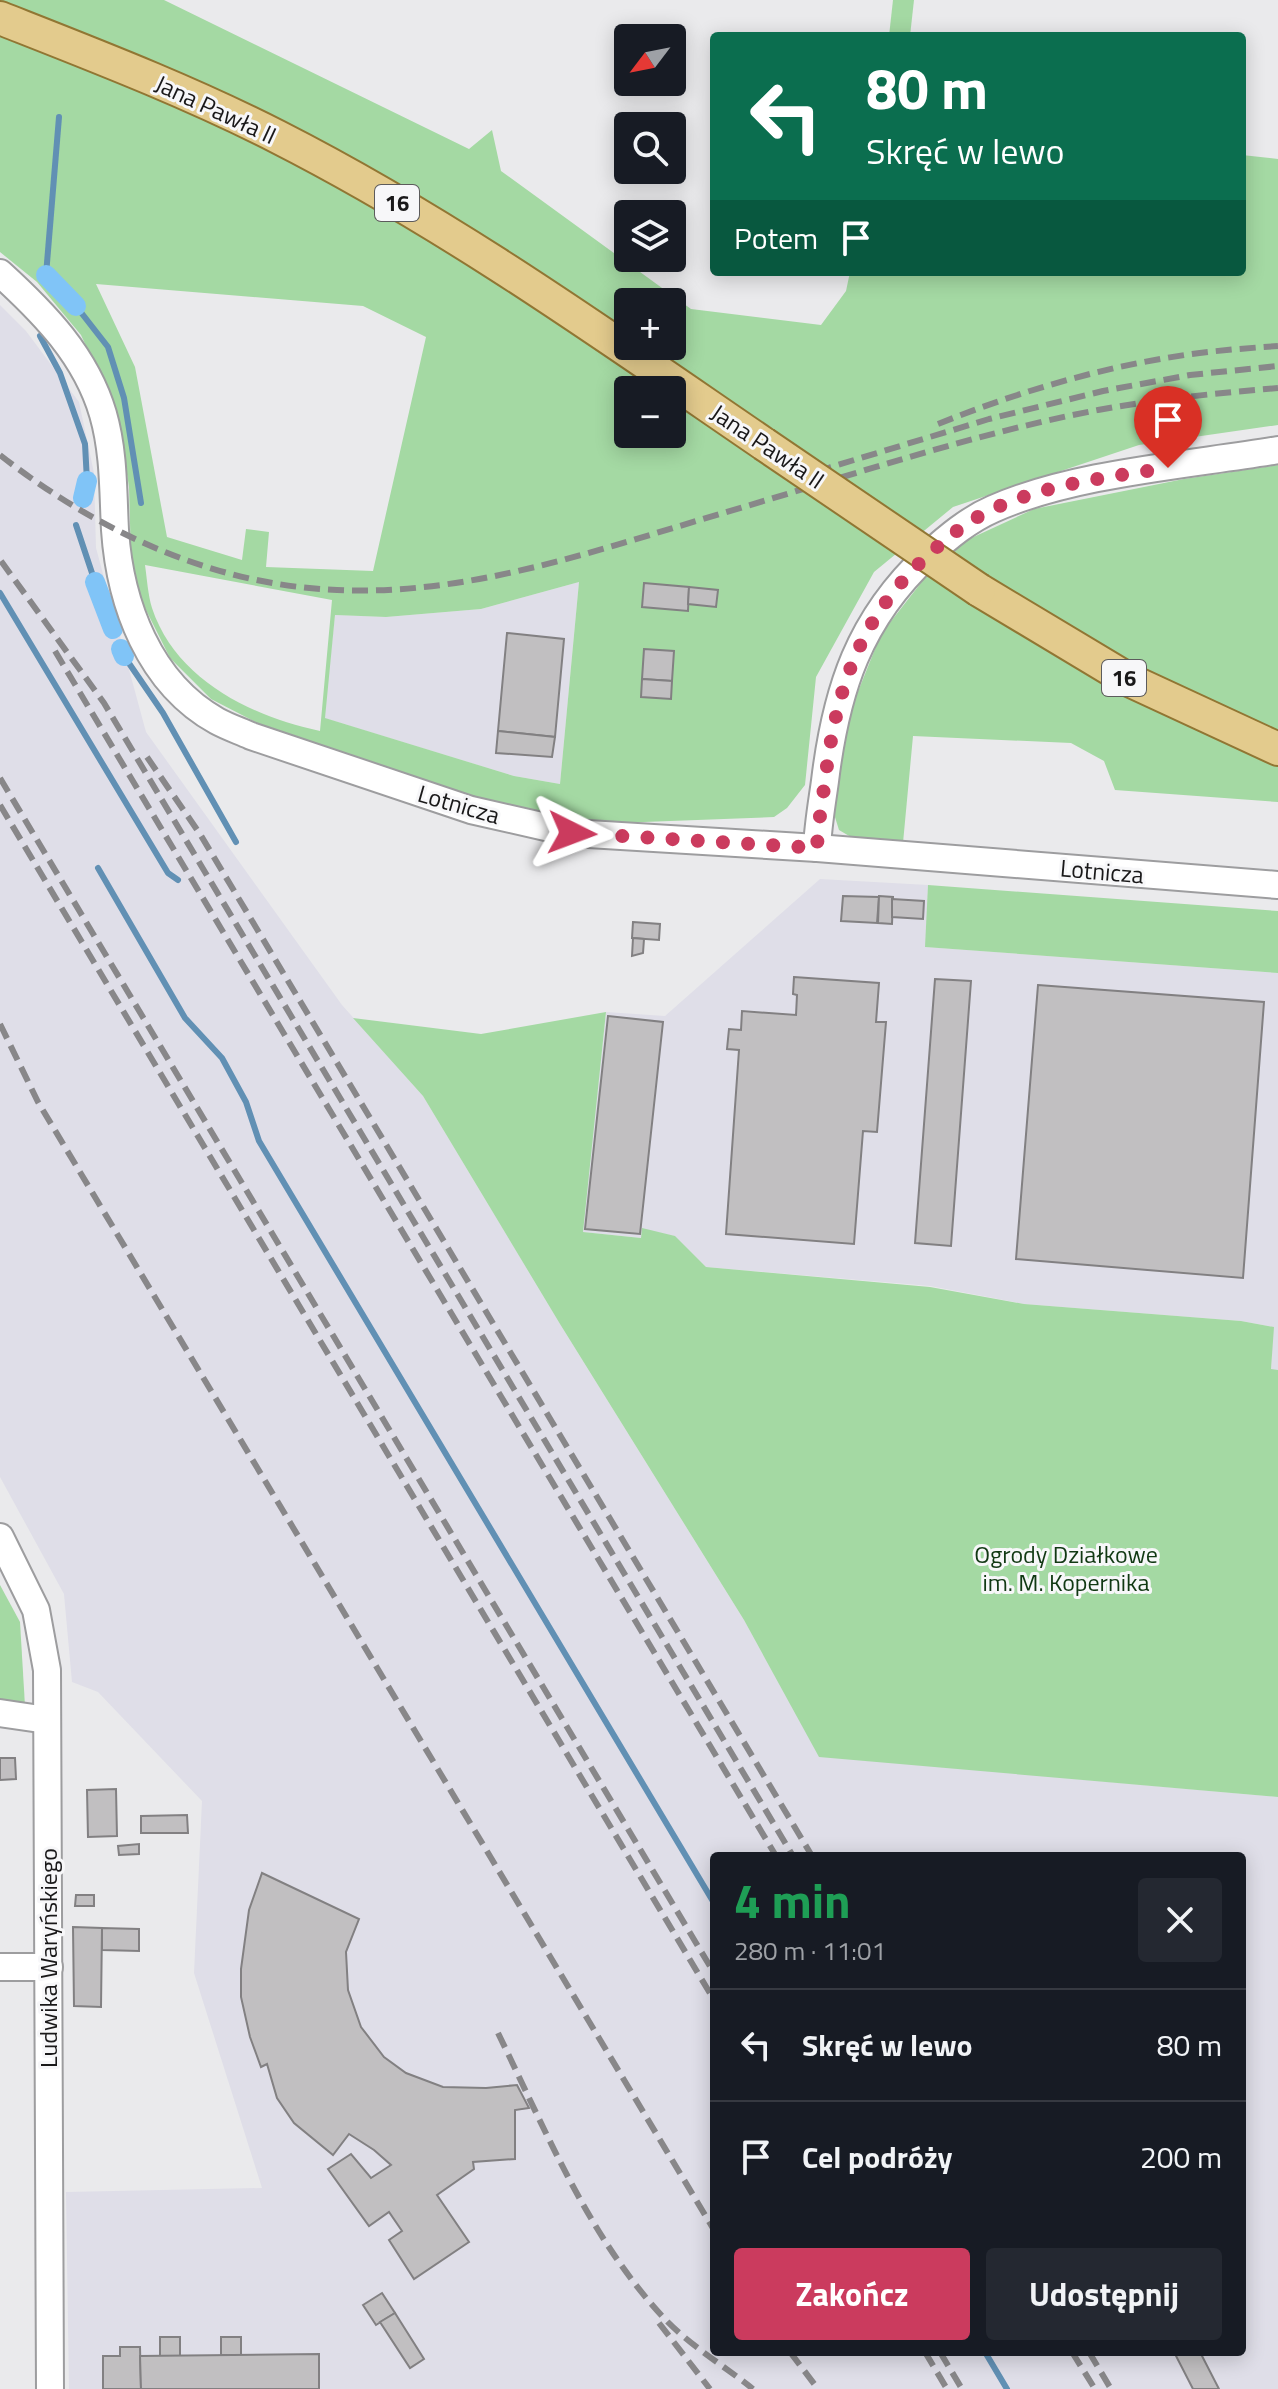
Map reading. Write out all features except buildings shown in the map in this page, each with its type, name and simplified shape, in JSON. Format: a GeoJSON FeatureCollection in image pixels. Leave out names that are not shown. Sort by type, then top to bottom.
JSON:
{"type":"FeatureCollection","features":[{"type":"Feature","properties":{"kind":"main road","name":"Jana Pawła II"},"geometry":{"type":"LineString","coordinates":[[0,18],[153,78],[277,137],[379,192],[483,255],[979,590],[1129,680],[1278,749]]}},
{"type":"Feature","properties":{"kind":"street","name":"Lotnicza"},"geometry":{"type":"LineString","coordinates":[[0,273],[50,320],[92,387],[109,438],[119,564],[133,620],[156,665],[187,699],[216,720],[251,736],[471,810],[572,833],[817,848],[1278,885]]}},
{"type":"Feature","properties":{"kind":"street"},"geometry":{"type":"LineString","coordinates":[[817,848],[831,729],[861,640],[882,606],[908,574],[953,532],[992,510],[1085,481],[1278,450]]}},
{"type":"Feature","properties":{"kind":"street","name":"Ludwika Waryńskiego"},"geometry":{"type":"LineString","coordinates":[[0,1537],[36,1610],[42,1629],[47,1670],[50,2389]]}},
{"type":"Feature","properties":{"kind":"street"},"geometry":{"type":"LineString","coordinates":[[0,1713],[47,1720]]}},
{"type":"Feature","properties":{"kind":"street"},"geometry":{"type":"LineString","coordinates":[[0,1967],[49,1967]]}},
{"type":"Feature","properties":{"kind":"street"},"geometry":{"type":"LineString","coordinates":[[31,2389],[50,2389]]}},
{"type":"Feature","properties":{"kind":"shaded area"},"geometry":{"type":"Polygon","coordinates":[[[0,305],[26,331],[79,402],[94,473],[96,548],[146,732],[342,1005],[423,1096],[744,1620],[819,1756],[1278,1797],[1278,2389],[69,2389],[66,2192],[262,2188],[194,1973],[202,1801],[98,1692],[72,1682],[64,1594],[0,1477],[0,305]]]}},
{"type":"Feature","properties":{"kind":"shaded area"},"geometry":{"type":"Polygon","coordinates":[[[579,582],[560,784],[514,776],[324,718],[335,615],[386,617],[481,609],[579,582]]]}},
{"type":"Feature","properties":{"kind":"shaded area"},"geometry":{"type":"Polygon","coordinates":[[[820,879],[928,885],[926,947],[1278,973],[1278,1370],[1271,1370],[1273,1327],[1241,1321],[1024,1304],[930,1286],[706,1267],[674,1236],[642,1229],[642,1238],[582,1232],[606,1012],[665,1016],[820,879]]]}},
{"type":"Feature","properties":{"kind":"green space"},"geometry":{"type":"Polygon","coordinates":[[[0,0],[164,0],[469,149],[492,130],[501,171],[614,253],[614,272],[640,272],[662,288],[614,288],[614,360],[686,360],[686,305],[691,309],[821,325],[846,291],[849,276],[1246,276],[1246,155],[1278,159],[1278,425],[1139,445],[953,507],[874,572],[816,677],[805,785],[787,808],[774,817],[617,823],[520,813],[269,729],[211,699],[170,658],[141,600],[131,559],[129,487],[118,416],[81,335],[37,282],[0,252],[0,0]],[[96,284],[135,367],[167,537],[242,560],[246,529],[269,532],[266,567],[373,571],[426,337],[363,306],[96,284]],[[145,565],[152,608],[163,633],[198,675],[219,691],[268,716],[320,731],[332,600],[145,565]],[[579,582],[481,609],[386,617],[335,615],[325,718],[514,776],[560,784],[579,582]]]}},
{"type":"Feature","properties":{"kind":"green space"},"geometry":{"type":"Polygon","coordinates":[[[893,0],[914,0],[910,32],[889,32],[893,0]]]}},
{"type":"Feature","properties":{"kind":"green space"},"geometry":{"type":"Polygon","coordinates":[[[1278,465],[1278,802],[1115,790],[1104,761],[1071,743],[913,736],[903,843],[856,840],[839,830],[834,814],[845,724],[881,634],[924,579],[967,540],[1034,509],[1184,479],[1278,465]]]}},
{"type":"Feature","properties":{"kind":"green space"},"geometry":{"type":"Polygon","coordinates":[[[928,885],[1278,911],[1278,973],[925,947],[928,885]]]}},
{"type":"Feature","properties":{"kind":"green space","name":"Ogrody Działkowe im. M. Kopernika"},"geometry":{"type":"Polygon","coordinates":[[[606,1012],[583,1232],[641,1238],[642,1228],[675,1236],[706,1267],[930,1287],[1024,1304],[1241,1321],[1274,1327],[1271,1369],[1278,1370],[1278,1797],[819,1757],[744,1620],[423,1096],[353,1018],[481,1034],[606,1012]]]}},
{"type":"Feature","properties":{"kind":"green space"},"geometry":{"type":"Polygon","coordinates":[[[0,1585],[20,1622],[25,1706],[0,1701],[0,1585]]]}},
{"type":"Feature","properties":{"kind":"waterway"},"geometry":{"type":"LineString","coordinates":[[46,275],[59,117]]}},
{"type":"Feature","properties":{"kind":"waterway"},"geometry":{"type":"LineString","coordinates":[[46,275],[76,306]]}},
{"type":"Feature","properties":{"kind":"waterway"},"geometry":{"type":"LineString","coordinates":[[76,306],[108,347],[124,398],[141,503]]}},
{"type":"Feature","properties":{"kind":"waterway"},"geometry":{"type":"LineString","coordinates":[[40,336],[60,373],[85,444],[87,481]]}},
{"type":"Feature","properties":{"kind":"waterway"},"geometry":{"type":"LineString","coordinates":[[83,498],[87,481]]}},
{"type":"Feature","properties":{"kind":"waterway"},"geometry":{"type":"LineString","coordinates":[[76,525],[95,582]]}},
{"type":"Feature","properties":{"kind":"waterway"},"geometry":{"type":"LineString","coordinates":[[95,582],[113,629]]}},
{"type":"Feature","properties":{"kind":"waterway"},"geometry":{"type":"LineString","coordinates":[[0,593],[168,873],[178,880]]}},
{"type":"Feature","properties":{"kind":"waterway"},"geometry":{"type":"LineString","coordinates":[[121,649],[124,656]]}},
{"type":"Feature","properties":{"kind":"waterway"},"geometry":{"type":"LineString","coordinates":[[124,656],[163,713],[236,842]]}},
{"type":"Feature","properties":{"kind":"waterway"},"geometry":{"type":"LineString","coordinates":[[98,868],[185,1018],[222,1058],[246,1102],[259,1141],[710,1896]]}},
{"type":"Feature","properties":{"kind":"waterway"},"geometry":{"type":"LineString","coordinates":[[987,2356],[1007,2389]]}},
{"type":"Feature","properties":{"kind":"railway"},"geometry":{"type":"LineString","coordinates":[[938,424],[1000,401],[1095,373],[1192,354],[1278,346]]}},
{"type":"Feature","properties":{"kind":"railway"},"geometry":{"type":"LineString","coordinates":[[794,482],[831,467],[989,419],[1103,391],[1190,375],[1278,366]]}},
{"type":"Feature","properties":{"kind":"railway"},"geometry":{"type":"LineString","coordinates":[[0,455],[37,482],[116,530],[201,565],[291,586],[387,590],[436,586],[533,568],[909,457],[1051,420],[1143,403],[1278,388]]}},
{"type":"Feature","properties":{"kind":"railway"},"geometry":{"type":"LineString","coordinates":[[1,561],[104,703],[791,1852]]}},
{"type":"Feature","properties":{"kind":"railway"},"geometry":{"type":"LineString","coordinates":[[55,651],[774,1852]]}},
{"type":"Feature","properties":{"kind":"railway"},"geometry":{"type":"LineString","coordinates":[[147,757],[200,834],[810,1852]]}},
{"type":"Feature","properties":{"kind":"railway"},"geometry":{"type":"LineString","coordinates":[[0,778],[710,1966]]}},
{"type":"Feature","properties":{"kind":"railway"},"geometry":{"type":"LineString","coordinates":[[0,805],[710,1993]]}},
{"type":"Feature","properties":{"kind":"railway"},"geometry":{"type":"LineString","coordinates":[[0,1024],[38,1102],[710,2223]]}},
{"type":"Feature","properties":{"kind":"railway"},"geometry":{"type":"LineString","coordinates":[[498,2033],[570,2181],[636,2286],[673,2327],[753,2389]]}},
{"type":"Feature","properties":{"kind":"railway"},"geometry":{"type":"LineString","coordinates":[[659,2323],[710,2389]]}},
{"type":"Feature","properties":{"kind":"railway"},"geometry":{"type":"LineString","coordinates":[[793,2356],[818,2389]]}},
{"type":"Feature","properties":{"kind":"railway"},"geometry":{"type":"LineString","coordinates":[[927,2356],[947,2389]]}},
{"type":"Feature","properties":{"kind":"railway"},"geometry":{"type":"LineString","coordinates":[[942,2356],[962,2389]]}},
{"type":"Feature","properties":{"kind":"railway"},"geometry":{"type":"LineString","coordinates":[[1074,2356],[1095,2389]]}},
{"type":"Feature","properties":{"kind":"railway"},"geometry":{"type":"LineString","coordinates":[[1091,2356],[1111,2389]]}},
{"type":"Feature","properties":{"kind":"route"},"geometry":{"type":"LineString","coordinates":[[572,833],[817,848],[831,729],[844,684],[861,640],[882,606],[908,574],[953,532],[992,510],[1085,481],[1168,468]]}}]}
